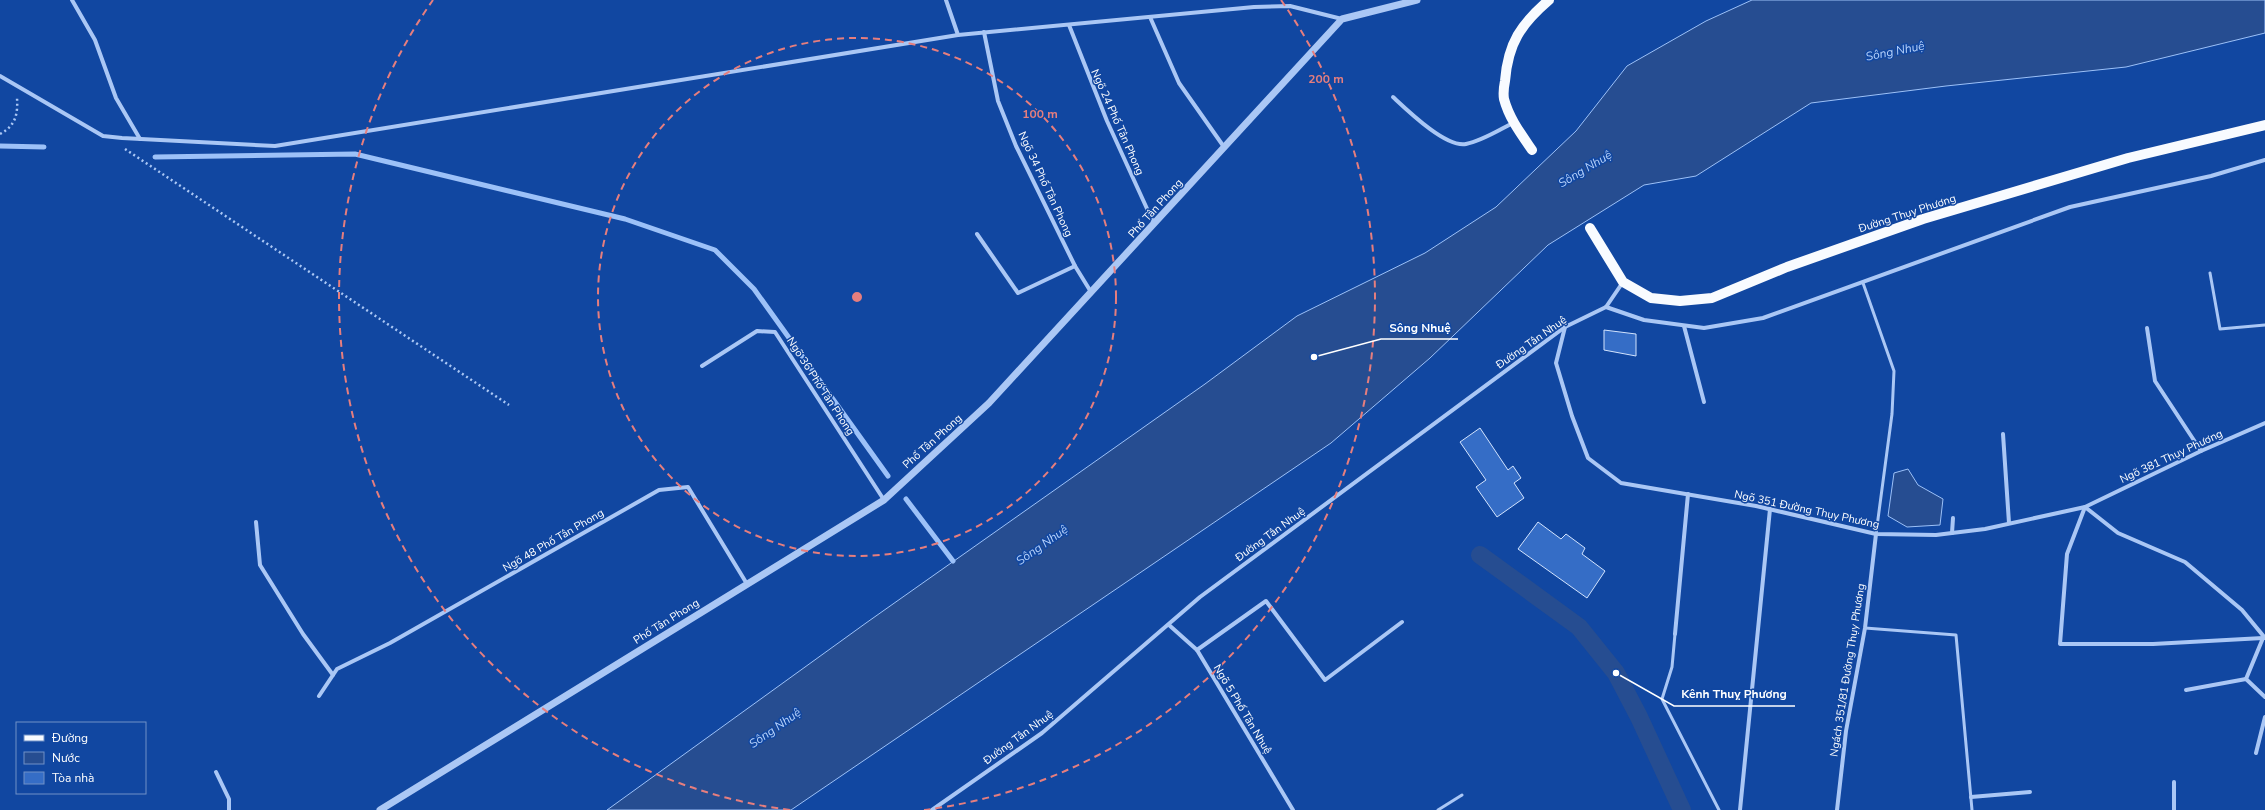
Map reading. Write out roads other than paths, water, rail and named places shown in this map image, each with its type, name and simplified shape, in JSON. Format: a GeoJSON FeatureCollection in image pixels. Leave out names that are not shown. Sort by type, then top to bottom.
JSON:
{"type":"FeatureCollection","features":[{"type":"Feature","properties":{"kind":"main road"},"geometry":{"type":"LineString","coordinates":[[1532,150],[1514,123],[1504,98],[1509,52],[1530,16],[1549,0]]}},
{"type":"Feature","properties":{"kind":"main road","name":"Đường Thụy Phương"},"geometry":{"type":"LineString","coordinates":[[1590,228],[1623,282],[1651,298],[1680,301],[1712,298],[1787,266],[1924,219],[2128,158],[2265,125]]}},
{"type":"Feature","properties":{"kind":"street"},"geometry":{"type":"LineString","coordinates":[[72,0],[95,40],[116,98],[140,139]]}},
{"type":"Feature","properties":{"kind":"street"},"geometry":{"type":"LineString","coordinates":[[946,0],[958,35]]}},
{"type":"Feature","properties":{"kind":"street"},"geometry":{"type":"LineString","coordinates":[[0,76],[16,87],[96,133],[107,136],[275,146],[958,35],[1150,17],[1290,6],[1342,19],[1417,0]]}},
{"type":"Feature","properties":{"kind":"street"},"geometry":{"type":"LineString","coordinates":[[1150,17],[1179,83],[1224,148]]}},
{"type":"Feature","properties":{"kind":"street","name":"Phố Tân Phong"},"geometry":{"type":"LineString","coordinates":[[380,810],[884,500],[989,403],[1342,19]]}},
{"type":"Feature","properties":{"kind":"street","name":"Ngõ 24 Phố Tân Phong"},"geometry":{"type":"LineString","coordinates":[[1068,25],[1107,121],[1154,225]]}},
{"type":"Feature","properties":{"kind":"street","name":"Ngõ 34 Phố Tân Phong"},"geometry":{"type":"LineString","coordinates":[[984,32],[998,101],[1016,146],[1075,266],[1092,292]]}},
{"type":"Feature","properties":{"kind":"street"},"geometry":{"type":"LineString","coordinates":[[1393,97],[1417,119],[1445,138],[1461,145],[1468,144],[1514,123]]}},
{"type":"Feature","properties":{"kind":"street"},"geometry":{"type":"LineString","coordinates":[[1623,282],[1606,307],[1644,320],[1704,328],[1763,318],[2070,207],[2211,176],[2265,160]]}},
{"type":"Feature","properties":{"kind":"street"},"geometry":{"type":"LineString","coordinates":[[977,234],[1018,293],[1075,266]]}},
{"type":"Feature","properties":{"kind":"street","name":"Đường Tân Nhuệ"},"geometry":{"type":"LineString","coordinates":[[932,810],[1042,733],[1200,597],[1565,326],[1606,307]]}},
{"type":"Feature","properties":{"kind":"street","name":"Ngõ 351 Đường Thụy Phương"},"geometry":{"type":"LineString","coordinates":[[1565,326],[1556,363],[1572,416],[1588,458],[1621,483],[1770,509],[1876,534],[1936,535],[1985,529],[2085,507]]}},
{"type":"Feature","properties":{"kind":"street"},"geometry":{"type":"LineString","coordinates":[[1684,326],[1704,402]]}},
{"type":"Feature","properties":{"kind":"street"},"geometry":{"type":"LineString","coordinates":[[2147,328],[2155,381],[2201,451]]}},
{"type":"Feature","properties":{"kind":"street","name":"Ngõ 36 Phố Tân Phong"},"geometry":{"type":"LineString","coordinates":[[702,366],[757,331],[775,332],[884,500]]}},
{"type":"Feature","properties":{"kind":"street","name":"Ngõ 381 Thụy Phương"},"geometry":{"type":"LineString","coordinates":[[2085,507],[2201,451],[2265,423]]}},
{"type":"Feature","properties":{"kind":"street"},"geometry":{"type":"LineString","coordinates":[[2003,434],[2009,523]]}},
{"type":"Feature","properties":{"kind":"street","name":"Ngõ 48 Phố Tân Phong"},"geometry":{"type":"LineString","coordinates":[[319,696],[337,669],[390,643],[659,490],[688,487],[747,584]]}},
{"type":"Feature","properties":{"kind":"street"},"geometry":{"type":"LineString","coordinates":[[1675,634],[1688,494]]}},
{"type":"Feature","properties":{"kind":"street"},"geometry":{"type":"LineString","coordinates":[[2085,507],[2118,533],[2185,562],[2242,610],[2264,638],[2153,644],[2060,644],[2067,554],[2085,507]]}},
{"type":"Feature","properties":{"kind":"street"},"geometry":{"type":"LineString","coordinates":[[1740,810],[1770,509]]}},
{"type":"Feature","properties":{"kind":"street"},"geometry":{"type":"LineString","coordinates":[[1952,533],[1953,518]]}},
{"type":"Feature","properties":{"kind":"street"},"geometry":{"type":"LineString","coordinates":[[256,522],[260,565],[303,634],[333,675]]}},
{"type":"Feature","properties":{"kind":"street","name":"Ngách 351/81 Đường Thụy Phương"},"geometry":{"type":"LineString","coordinates":[[1837,810],[1846,731],[1865,628],[1876,534]]}},
{"type":"Feature","properties":{"kind":"street"},"geometry":{"type":"LineString","coordinates":[[1197,650],[1266,601],[1325,680],[1402,622]]}},
{"type":"Feature","properties":{"kind":"street","name":"Ngõ 5 Phố Tân Nhuệ"},"geometry":{"type":"LineString","coordinates":[[1169,624],[1197,650],[1293,810]]}},
{"type":"Feature","properties":{"kind":"street"},"geometry":{"type":"LineString","coordinates":[[2246,679],[2264,638]]}},
{"type":"Feature","properties":{"kind":"street"},"geometry":{"type":"LineString","coordinates":[[2186,690],[2246,679]]}},
{"type":"Feature","properties":{"kind":"street"},"geometry":{"type":"LineString","coordinates":[[2246,679],[2265,697]]}},
{"type":"Feature","properties":{"kind":"street"},"geometry":{"type":"LineString","coordinates":[[2256,753],[2265,717]]}},
{"type":"Feature","properties":{"kind":"street"},"geometry":{"type":"LineString","coordinates":[[216,772],[229,799],[229,810]]}},
{"type":"Feature","properties":{"kind":"street"},"geometry":{"type":"LineString","coordinates":[[2174,782],[2174,810]]}},
{"type":"Feature","properties":{"kind":"street"},"geometry":{"type":"LineString","coordinates":[[1971,797],[2030,792]]}},
{"type":"Feature","properties":{"kind":"lane"},"geometry":{"type":"LineString","coordinates":[[2210,273],[2220,329],[2265,325]]}},
{"type":"Feature","properties":{"kind":"lane"},"geometry":{"type":"LineString","coordinates":[[1862,283],[1894,370],[1892,414],[1876,534]]}},
{"type":"Feature","properties":{"kind":"lane"},"geometry":{"type":"LineString","coordinates":[[1865,628],[1956,635],[1972,810]]}},
{"type":"Feature","properties":{"kind":"lane"},"geometry":{"type":"LineString","coordinates":[[1675,634],[1672,667],[1662,699],[1719,810]]}},
{"type":"Feature","properties":{"kind":"lane"},"geometry":{"type":"LineString","coordinates":[[1438,810],[1462,795]]}},
{"type":"Feature","properties":{"kind":"water"},"geometry":{"type":"Polygon","coordinates":[[[1752,0],[2265,0],[2265,33],[2126,67],[1946,86],[1811,103],[1696,176],[1644,185],[1548,245],[1430,358],[1331,443],[791,810],[607,810],[866,623],[1205,384],[1297,316],[1425,253],[1496,207],[1576,131],[1627,66],[1706,21],[1752,0]]]}},
{"type":"Feature","properties":{"kind":"water"},"geometry":{"type":"Polygon","coordinates":[[[1908,469],[1918,485],[1943,499],[1940,525],[1907,527],[1888,516],[1894,473],[1908,469]]]}},
{"type":"Feature","properties":{"kind":"waterway"},"geometry":{"type":"LineString","coordinates":[[0,146],[44,147]]}},
{"type":"Feature","properties":{"kind":"waterway"},"geometry":{"type":"LineString","coordinates":[[155,157],[355,154],[625,219],[715,250],[754,289],[888,476]]}},
{"type":"Feature","properties":{"kind":"waterway"},"geometry":{"type":"LineString","coordinates":[[906,499],[953,561]]}},
{"type":"Feature","properties":{"kind":"waterway"},"geometry":{"type":"LineString","coordinates":[[1480,555],[1579,627],[1616,673],[1639,717],[1682,810]]}},
{"type":"Feature","properties":{"kind":"place","name":"Sông Nhuệ"},"geometry":{"type":"Point","coordinates":[1314,357]}},
{"type":"Feature","properties":{"kind":"place","name":"Kênh Thuỵ Phương"},"geometry":{"type":"Point","coordinates":[1616,673]}}]}
